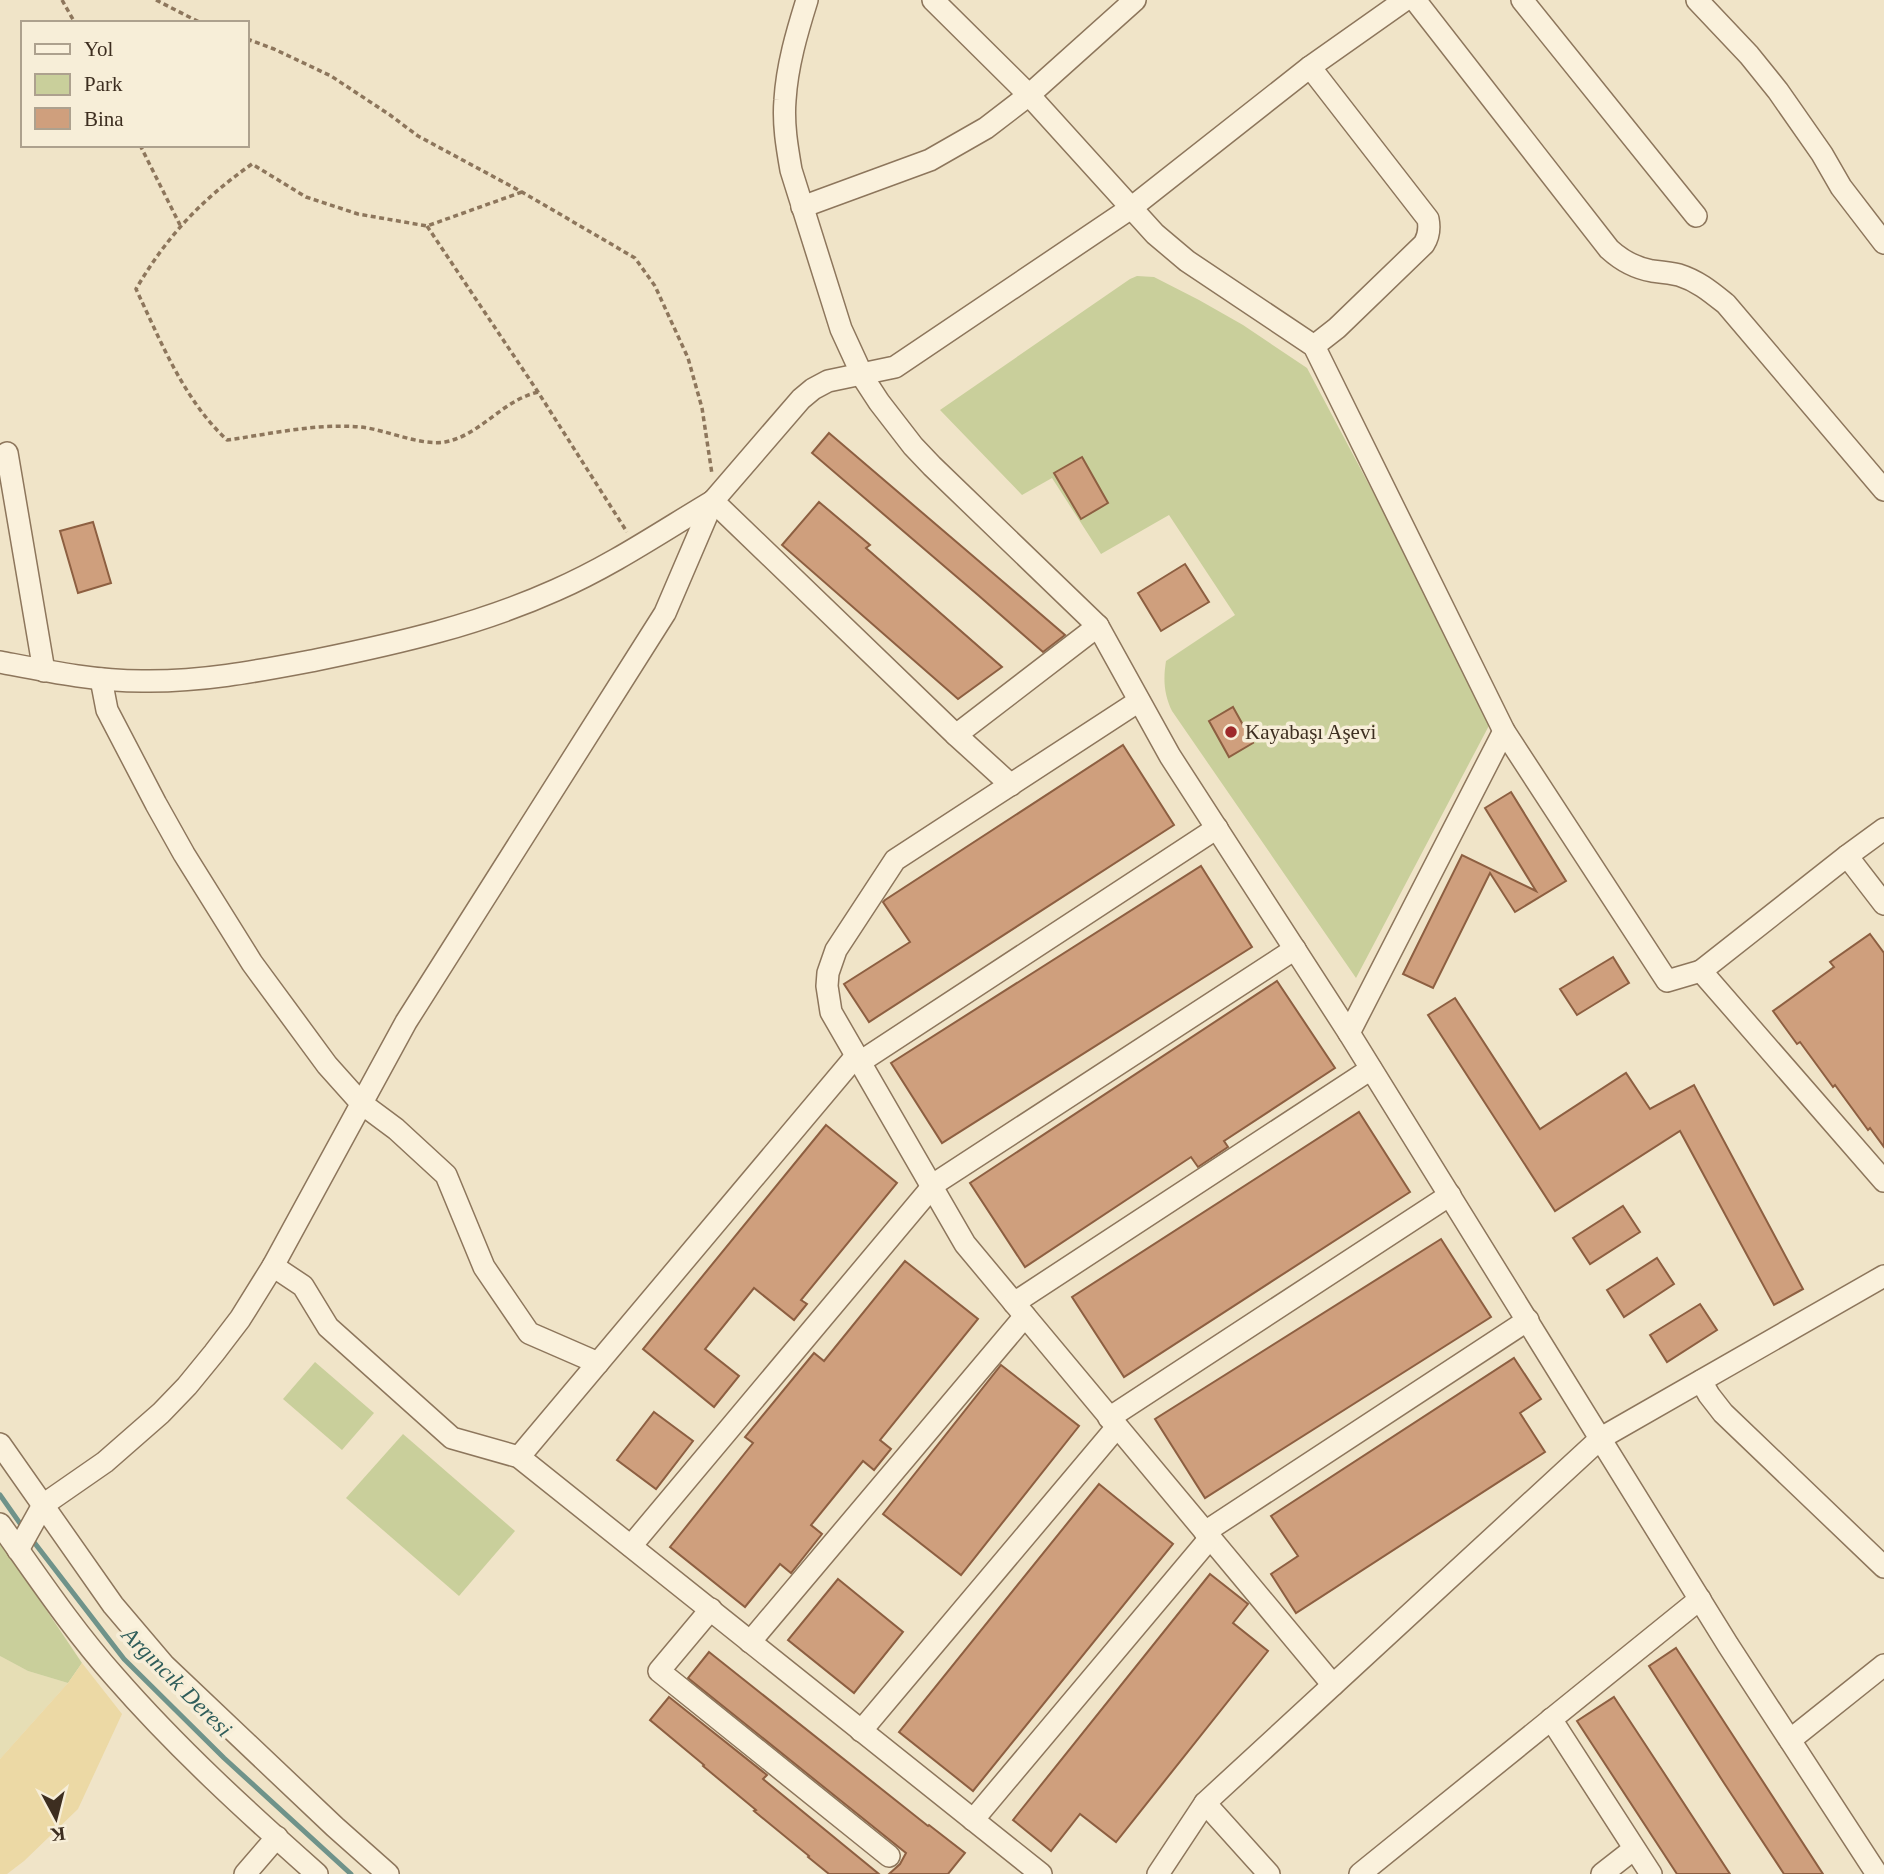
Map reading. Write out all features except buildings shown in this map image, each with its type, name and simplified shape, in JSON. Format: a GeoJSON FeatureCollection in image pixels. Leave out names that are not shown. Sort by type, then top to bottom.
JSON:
{"type":"FeatureCollection","features":[{"type":"Feature","properties":{"kind":"street"},"geometry":{"type":"LineString","coordinates":[[787,0],[805,9],[790,62],[785,99],[784,123],[791,170],[841,329],[861,373],[878,402],[913,446],[1098,626],[1170,756],[1349,1033],[1700,1599],[1877,1874]]}},
{"type":"Feature","properties":{"kind":"street"},"geometry":{"type":"LineString","coordinates":[[933,0],[1029,95],[1155,233],[1187,261],[1314,346],[1504,731],[1667,981],[1701,971],[1884,829]]}},
{"type":"Feature","properties":{"kind":"street"},"geometry":{"type":"LineString","coordinates":[[802,207],[930,160],[959,145],[1029,95],[1135,0]]}},
{"type":"Feature","properties":{"kind":"street"},"geometry":{"type":"LineString","coordinates":[[18,1550],[43,1505],[105,1462],[161,1413],[187,1386],[240,1319],[272,1266],[405,1022],[665,613],[713,501],[801,398],[828,381],[895,367],[1131,208],[1310,66],[1405,0]]}},
{"type":"Feature","properties":{"kind":"street"},"geometry":{"type":"LineString","coordinates":[[1415,0],[1609,249],[1616,256],[1645,270],[1677,275],[1700,284],[1726,304],[1884,490]]}},
{"type":"Feature","properties":{"kind":"street"},"geometry":{"type":"LineString","coordinates":[[1522,0],[1696,216]]}},
{"type":"Feature","properties":{"kind":"street"},"geometry":{"type":"LineString","coordinates":[[1697,0],[1749,55],[1778,91],[1822,154],[1841,187],[1884,243]]}},
{"type":"Feature","properties":{"kind":"street"},"geometry":{"type":"LineString","coordinates":[[1310,66],[1428,219],[1429,225],[1428,238],[1424,244],[1328,336],[1314,346]]}},
{"type":"Feature","properties":{"kind":"street"},"geometry":{"type":"LineString","coordinates":[[7,453],[44,671]]}},
{"type":"Feature","properties":{"kind":"street"},"geometry":{"type":"LineString","coordinates":[[0,662],[101,679],[166,681],[217,678],[422,637],[519,606],[587,575],[713,501]]}},
{"type":"Feature","properties":{"kind":"street"},"geometry":{"type":"LineString","coordinates":[[713,501],[1010,785]]}},
{"type":"Feature","properties":{"kind":"street"},"geometry":{"type":"LineString","coordinates":[[956,735],[1098,626]]}},
{"type":"Feature","properties":{"kind":"street"},"geometry":{"type":"LineString","coordinates":[[101,679],[107,710],[156,804],[252,963],[327,1065],[361,1103],[396,1129],[446,1175],[484,1267],[529,1333],[598,1363]]}},
{"type":"Feature","properties":{"kind":"street"},"geometry":{"type":"LineString","coordinates":[[1139,701],[895,860],[836,950],[828,973],[828,999],[831,1012],[965,1244],[1333,1685]]}},
{"type":"Feature","properties":{"kind":"street"},"geometry":{"type":"LineString","coordinates":[[1349,1033],[1504,731]]}},
{"type":"Feature","properties":{"kind":"street"},"geometry":{"type":"LineString","coordinates":[[519,1457],[858,1059],[1217,828]]}},
{"type":"Feature","properties":{"kind":"street"},"geometry":{"type":"LineString","coordinates":[[1847,856],[1884,904]]}},
{"type":"Feature","properties":{"kind":"street"},"geometry":{"type":"LineString","coordinates":[[631,1546],[932,1187],[1295,949]]}},
{"type":"Feature","properties":{"kind":"street"},"geometry":{"type":"LineString","coordinates":[[1701,971],[1884,1181]]}},
{"type":"Feature","properties":{"kind":"street"},"geometry":{"type":"LineString","coordinates":[[750,1642],[1019,1309],[1371,1069]]}},
{"type":"Feature","properties":{"kind":"street"},"geometry":{"type":"LineString","coordinates":[[861,1731],[1113,1422],[1450,1195]]}},
{"type":"Feature","properties":{"kind":"street"},"geometry":{"type":"LineString","coordinates":[[272,1266],[303,1286],[328,1327],[452,1438],[519,1457],[1041,1874]]}},
{"type":"Feature","properties":{"kind":"street"},"geometry":{"type":"LineString","coordinates":[[1158,1874],[1205,1803],[1601,1438],[1884,1276]]}},
{"type":"Feature","properties":{"kind":"street"},"geometry":{"type":"LineString","coordinates":[[973,1820],[1207,1535],[1528,1320]]}},
{"type":"Feature","properties":{"kind":"street"},"geometry":{"type":"LineString","coordinates":[[1701,1381],[1723,1413],[1884,1567]]}},
{"type":"Feature","properties":{"kind":"street"},"geometry":{"type":"LineString","coordinates":[[0,1444],[113,1605],[164,1665],[388,1874]]}},
{"type":"Feature","properties":{"kind":"street"},"geometry":{"type":"LineString","coordinates":[[0,1524],[113,1676],[183,1751],[317,1874]]}},
{"type":"Feature","properties":{"kind":"street"},"geometry":{"type":"LineString","coordinates":[[1360,1874],[1700,1599]]}},
{"type":"Feature","properties":{"kind":"street"},"geometry":{"type":"LineString","coordinates":[[711,1609],[659,1671],[889,1856]]}},
{"type":"Feature","properties":{"kind":"street"},"geometry":{"type":"LineString","coordinates":[[1790,1740],[1884,1665]]}},
{"type":"Feature","properties":{"kind":"street"},"geometry":{"type":"LineString","coordinates":[[1551,1719],[1651,1874]]}},
{"type":"Feature","properties":{"kind":"street"},"geometry":{"type":"LineString","coordinates":[[1205,1803],[1269,1874]]}},
{"type":"Feature","properties":{"kind":"street"},"geometry":{"type":"LineString","coordinates":[[245,1874],[276,1837]]}},
{"type":"Feature","properties":{"kind":"street"},"geometry":{"type":"LineString","coordinates":[[1602,1874],[1634,1849]]}},
{"type":"Feature","properties":{"kind":"path"},"geometry":{"type":"LineString","coordinates":[[62,0],[74,21]]}},
{"type":"Feature","properties":{"kind":"path"},"geometry":{"type":"LineString","coordinates":[[156,0],[197,21]]}},
{"type":"Feature","properties":{"kind":"path"},"geometry":{"type":"LineString","coordinates":[[248,39],[331,76],[390,114],[418,136],[522,192],[635,258],[655,286],[695,379],[707,438],[713,501]]}},
{"type":"Feature","properties":{"kind":"path"},"geometry":{"type":"LineString","coordinates":[[141,147],[181,225]]}},
{"type":"Feature","properties":{"kind":"path"},"geometry":{"type":"LineString","coordinates":[[522,192],[427,226],[359,214],[306,197],[252,164],[208,197],[181,225],[151,263],[136,289],[193,401],[228,440],[338,426],[380,430],[418,441],[441,443],[464,435],[516,399],[538,392]]}},
{"type":"Feature","properties":{"kind":"path"},"geometry":{"type":"LineString","coordinates":[[427,226],[538,392],[637,548]]}},
{"type":"Feature","properties":{"kind":"shaded area"},"geometry":{"type":"Polygon","coordinates":[[[0,1656],[28,1671],[68,1683],[0,1759],[0,1656]]]}},
{"type":"Feature","properties":{"kind":"green space"},"geometry":{"type":"Polygon","coordinates":[[[1137,276],[1154,277],[1199,300],[1243,325],[1307,368],[1493,718],[1356,978],[1169,705],[1165,687],[1166,661],[1235,615],[1169,515],[1101,554],[1052,478],[1022,495],[940,410],[1137,276]]]}},
{"type":"Feature","properties":{"kind":"green space"},"geometry":{"type":"Polygon","coordinates":[[[315,1362],[374,1413],[342,1450],[283,1399],[315,1362]]]}},
{"type":"Feature","properties":{"kind":"green space"},"geometry":{"type":"Polygon","coordinates":[[[403,1434],[515,1531],[459,1596],[346,1498],[403,1434]]]}},
{"type":"Feature","properties":{"kind":"green space"},"geometry":{"type":"Polygon","coordinates":[[[0,1541],[82,1663],[68,1683],[28,1671],[0,1656],[0,1541]]]}},
{"type":"Feature","properties":{"kind":"sand"},"geometry":{"type":"Polygon","coordinates":[[[82,1663],[122,1714],[78,1809],[24,1861],[7,1874],[0,1874],[0,1759],[68,1683],[82,1663]]]}},
{"type":"Feature","properties":{"kind":"waterway","name":"Argıncık Deresi"},"geometry":{"type":"LineString","coordinates":[[0,1495],[24,1529]]}},
{"type":"Feature","properties":{"kind":"waterway","name":"Argıncık Deresi"},"geometry":{"type":"LineString","coordinates":[[30,1537],[124,1659],[224,1758],[351,1874]]}},
{"type":"Feature","properties":{"kind":"place","name":"Kayabaşı Aşevi"},"geometry":{"type":"Point","coordinates":[1231,732]}}]}
